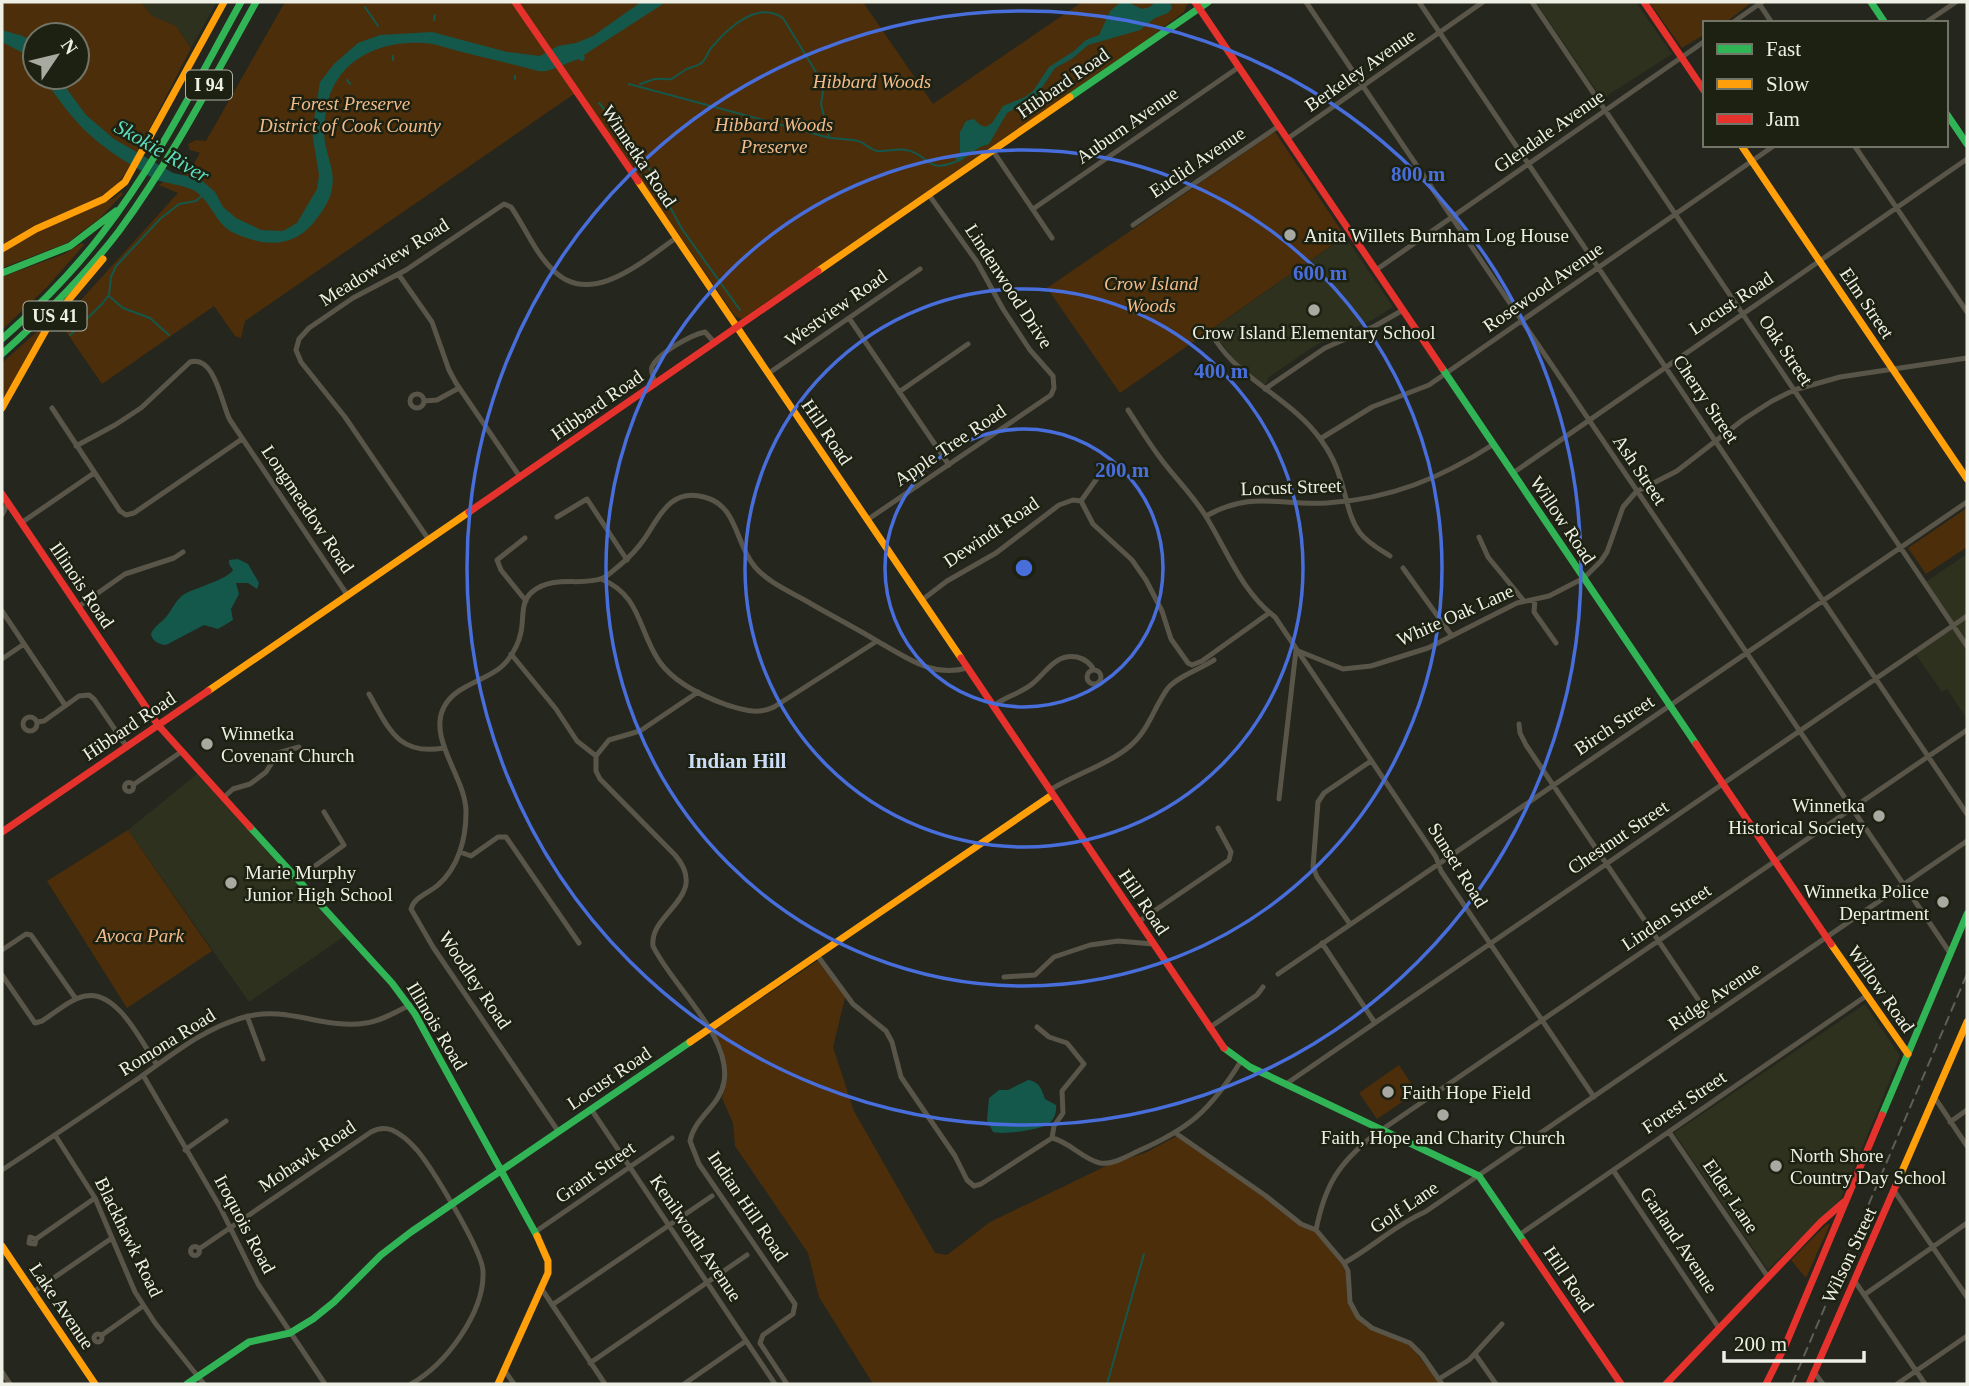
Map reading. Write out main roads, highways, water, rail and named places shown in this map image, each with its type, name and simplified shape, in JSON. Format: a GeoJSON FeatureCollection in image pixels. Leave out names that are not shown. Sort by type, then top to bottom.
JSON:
{"type":"FeatureCollection","features":[{"type":"Feature","properties":{"kind":"main road"},"geometry":{"type":"LineString","coordinates":[[2,249],[36,229],[112,195],[125,182],[224,2]]}},
{"type":"Feature","properties":{"kind":"main road","name":"I 94"},"geometry":{"type":"LineString","coordinates":[[2,339],[58,285],[123,206],[152,162],[241,2]]}},
{"type":"Feature","properties":{"kind":"main road","name":"I 94"},"geometry":{"type":"LineString","coordinates":[[2,354],[49,311],[118,232],[155,179],[256,2]]}},
{"type":"Feature","properties":{"kind":"main road","name":"Winnetka Road"},"geometry":{"type":"LineString","coordinates":[[515,2],[738,327]]}},
{"type":"Feature","properties":{"kind":"main road","name":"Hibbard Road"},"geometry":{"type":"LineString","coordinates":[[2,832],[656,384],[1197,5],[1208,2]]}},
{"type":"Feature","properties":{"kind":"main road"},"geometry":{"type":"LineString","coordinates":[[1644,2],[1703,89]]}},
{"type":"Feature","properties":{"kind":"main road"},"geometry":{"type":"LineString","coordinates":[[1871,2],[1884,21]]}},
{"type":"Feature","properties":{"kind":"main road","name":"Willow Road"},"geometry":{"type":"LineString","coordinates":[[1197,5],[1866,996],[1908,1054]]}},
{"type":"Feature","properties":{"kind":"main road"},"geometry":{"type":"LineString","coordinates":[[1948,116],[1967,144]]}},
{"type":"Feature","properties":{"kind":"main road","name":"Elm Street"},"geometry":{"type":"LineString","coordinates":[[1742,147],[1967,479]]}},
{"type":"Feature","properties":{"kind":"main road"},"geometry":{"type":"LineString","coordinates":[[2,273],[70,246],[123,206]]}},
{"type":"Feature","properties":{"kind":"main road","name":"US 41"},"geometry":{"type":"LineString","coordinates":[[2,408],[51,321],[115,244],[118,232]]}},
{"type":"Feature","properties":{"kind":"main road","name":"Hill Road"},"geometry":{"type":"LineString","coordinates":[[738,327],[1226,1051],[1241,1062],[1479,1176],[1621,1384]]}},
{"type":"Feature","properties":{"kind":"main road","name":"Illinois Road"},"geometry":{"type":"LineString","coordinates":[[2,494],[158,725],[410,1005],[535,1232],[549,1267],[498,1384]]}},
{"type":"Feature","properties":{"kind":"main road","name":"Locust Road"},"geometry":{"type":"LineString","coordinates":[[187,1384],[249,1342],[290,1333],[334,1302],[390,1247],[1051,792]]}},
{"type":"Feature","properties":{"kind":"main road"},"geometry":{"type":"LineString","coordinates":[[1766,1384],[1785,1346],[1967,914]]}},
{"type":"Feature","properties":{"kind":"main road","name":"Wilson Street"},"geometry":{"type":"LineString","coordinates":[[1809,1384],[1967,1022]]}},
{"type":"Feature","properties":{"kind":"main road"},"geometry":{"type":"LineString","coordinates":[[1666,1384],[1821,1222],[1845,1201]]}},
{"type":"Feature","properties":{"kind":"main road"},"geometry":{"type":"LineString","coordinates":[[1806,1239],[1828,1221],[1838,1219]]}},
{"type":"Feature","properties":{"kind":"main road","name":"Lake Avenue"},"geometry":{"type":"LineString","coordinates":[[2,1246],[95,1384]]}},
{"type":"Feature","properties":{"kind":"water"},"geometry":{"type":"Polygon","coordinates":[[[641,2],[666,2],[584,55],[582,62],[579,59],[548,71],[538,71],[424,43],[390,45],[361,57],[348,66],[338,78],[326,110],[324,138],[333,178],[329,199],[320,214],[300,235],[280,242],[258,241],[234,233],[222,224],[206,201],[195,191],[154,179],[107,149],[73,118],[53,91],[68,91],[86,115],[114,139],[173,173],[200,179],[215,192],[223,207],[236,218],[261,230],[283,231],[297,223],[317,189],[319,175],[312,132],[320,82],[334,64],[358,43],[380,35],[432,32],[507,52],[540,56],[558,46],[593,36],[641,2]]]}},
{"type":"Feature","properties":{"kind":"water"},"geometry":{"type":"Polygon","coordinates":[[[1121,2],[1142,9],[1155,2],[1170,2],[1172,8],[1140,30],[1088,45],[1055,68],[1035,98],[1007,113],[989,144],[959,162],[955,158],[960,153],[960,132],[966,121],[974,119],[986,127],[992,123],[1003,106],[1033,91],[1049,67],[1086,40],[1099,35],[1110,11],[1121,2]]]}},
{"type":"Feature","properties":{"kind":"water"},"geometry":{"type":"Polygon","coordinates":[[[2,30],[21,36],[21,52],[2,42],[2,30]]]}},
{"type":"Feature","properties":{"kind":"water"},"geometry":{"type":"Polygon","coordinates":[[[238,559],[248,564],[259,583],[257,589],[248,583],[236,583],[239,594],[231,609],[233,620],[218,629],[204,625],[166,645],[155,641],[152,631],[180,597],[230,574],[233,570],[229,560],[238,559]]]}},
{"type":"Feature","properties":{"kind":"water"},"geometry":{"type":"Polygon","coordinates":[[[1028,1080],[1037,1084],[1045,1099],[1056,1105],[1052,1120],[1029,1130],[993,1132],[987,1120],[989,1098],[999,1090],[1008,1090],[1028,1080]]]}},
{"type":"Feature","properties":{"kind":"waterway"},"geometry":{"type":"LineString","coordinates":[[365,7],[378,26]]}},
{"type":"Feature","properties":{"kind":"waterway"},"geometry":{"type":"LineString","coordinates":[[640,84],[655,79],[671,79],[698,65],[735,25],[754,14],[773,13],[783,18],[819,77],[823,92],[821,104],[829,137]]}},
{"type":"Feature","properties":{"kind":"waterway"},"geometry":{"type":"LineString","coordinates":[[434,20],[435,15]]}},
{"type":"Feature","properties":{"kind":"waterway"},"geometry":{"type":"LineString","coordinates":[[347,80],[350,84]]}},
{"type":"Feature","properties":{"kind":"waterway"},"geometry":{"type":"LineString","coordinates":[[629,84],[830,138],[858,141],[875,150],[899,149],[914,152],[934,165],[947,165],[957,161]]}},
{"type":"Feature","properties":{"kind":"waterway"},"geometry":{"type":"LineString","coordinates":[[599,103],[641,154],[682,229],[740,310]]}},
{"type":"Feature","properties":{"kind":"waterway","name":"Skokie River"},"geometry":{"type":"LineString","coordinates":[[70,335],[109,295],[111,277],[116,266],[160,219],[179,204],[196,201],[203,195]]}},
{"type":"Feature","properties":{"kind":"waterway"},"geometry":{"type":"LineString","coordinates":[[110,297],[123,308],[150,318],[169,335]]}},
{"type":"Feature","properties":{"kind":"waterway"},"geometry":{"type":"LineString","coordinates":[[1107,1384],[1144,1254]]}},
{"type":"Feature","properties":{"kind":"railway"},"geometry":{"type":"LineString","coordinates":[[1792,1384],[1967,974]]}},
{"type":"Feature","properties":{"kind":"place","name":"Anita Willets Burnham Log House"},"geometry":{"type":"Point","coordinates":[1290,235]}},
{"type":"Feature","properties":{"kind":"place","name":"Crow Island Elementary School"},"geometry":{"type":"Point","coordinates":[1314,310]}},
{"type":"Feature","properties":{"kind":"place","name":"Winnetka Covenant Church"},"geometry":{"type":"Point","coordinates":[207,744]}},
{"type":"Feature","properties":{"kind":"place","name":"Winnetka Historical Society"},"geometry":{"type":"Point","coordinates":[1879,816]}},
{"type":"Feature","properties":{"kind":"place","name":"Marie Murphy Junior High School"},"geometry":{"type":"Point","coordinates":[231,883]}},
{"type":"Feature","properties":{"kind":"place","name":"Winnetka Police Department"},"geometry":{"type":"Point","coordinates":[1943,902]}},
{"type":"Feature","properties":{"kind":"place","name":"Faith Hope Field"},"geometry":{"type":"Point","coordinates":[1388,1092]}},
{"type":"Feature","properties":{"kind":"place","name":"Faith, Hope and Charity Church"},"geometry":{"type":"Point","coordinates":[1443,1115]}},
{"type":"Feature","properties":{"kind":"place","name":"North Shore Country Day School"},"geometry":{"type":"Point","coordinates":[1776,1166]}},
{"type":"Feature","properties":{"kind":"district","name":"Indian Hill"},"geometry":{"type":"Point","coordinates":[737,761]}},
{"type":"Feature","properties":{"kind":"park label","name":"Hibbard Woods"},"geometry":{"type":"Point","coordinates":[872,81]}},
{"type":"Feature","properties":{"kind":"park label","name":"Forest Preserve District of Cook County"},"geometry":{"type":"Point","coordinates":[350,114]}},
{"type":"Feature","properties":{"kind":"park label","name":"Hibbard Woods Preserve"},"geometry":{"type":"Point","coordinates":[774,135]}},
{"type":"Feature","properties":{"kind":"park label","name":"Crow Island Woods"},"geometry":{"type":"Point","coordinates":[1151,294]}},
{"type":"Feature","properties":{"kind":"park label","name":"Avoca Park"},"geometry":{"type":"Point","coordinates":[140,935]}}]}
